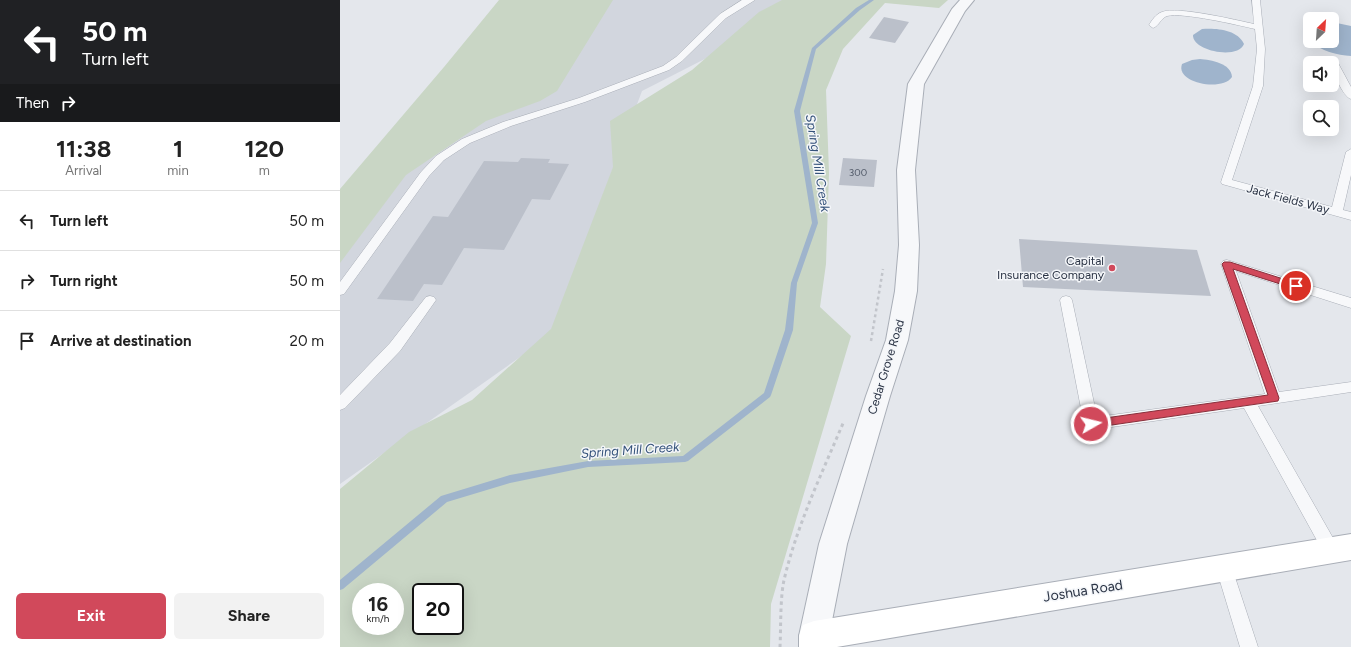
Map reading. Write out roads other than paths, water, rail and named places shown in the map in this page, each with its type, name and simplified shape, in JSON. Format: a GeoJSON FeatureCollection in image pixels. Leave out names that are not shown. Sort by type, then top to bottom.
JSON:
{"type":"FeatureCollection","features":[{"type":"Feature","properties":{"kind":"main road","name":"Joshua Road"},"geometry":{"type":"LineString","coordinates":[[814,642],[1341,548]]}},
{"type":"Feature","properties":{"kind":"street","name":"Cedar Grove Road"},"geometry":{"type":"LineString","coordinates":[[814,642],[833,544],[897,340],[906,291],[909,245],[906,170],[916,84],[958,9],[967,0]]}},
{"type":"Feature","properties":{"kind":"lane"},"geometry":{"type":"LineString","coordinates":[[340,291],[425,174],[440,158],[466,141],[508,124],[577,101],[666,68],[679,59],[723,16],[745,2],[751,0]]}},
{"type":"Feature","properties":{"kind":"lane"},"geometry":{"type":"LineString","coordinates":[[1153,25],[1158,18],[1165,14],[1179,14],[1259,27],[1256,0]]}},
{"type":"Feature","properties":{"kind":"lane","name":"Jack Fields Way"},"geometry":{"type":"LineString","coordinates":[[1259,27],[1261,49],[1258,86],[1226,182],[1351,216]]}},
{"type":"Feature","properties":{"kind":"lane"},"geometry":{"type":"LineString","coordinates":[[1339,74],[1351,96]]}},
{"type":"Feature","properties":{"kind":"lane"},"geometry":{"type":"LineString","coordinates":[[1337,212],[1351,152]]}},
{"type":"Feature","properties":{"kind":"lane"},"geometry":{"type":"LineString","coordinates":[[1274,398],[1227,264],[1351,303]]}},
{"type":"Feature","properties":{"kind":"lane"},"geometry":{"type":"LineString","coordinates":[[340,404],[395,347],[430,300]]}},
{"type":"Feature","properties":{"kind":"lane"},"geometry":{"type":"LineString","coordinates":[[1066,300],[1091,424],[1351,387]]}},
{"type":"Feature","properties":{"kind":"lane"},"geometry":{"type":"LineString","coordinates":[[1248,402],[1341,548]]}},
{"type":"Feature","properties":{"kind":"lane"},"geometry":{"type":"LineString","coordinates":[[1224,568],[1249,647]]}},
{"type":"Feature","properties":{"kind":"water"},"geometry":{"type":"Polygon","coordinates":[[[1339,23],[1351,26],[1351,56],[1329,52],[1321,48],[1339,48],[1339,23]]]}},
{"type":"Feature","properties":{"kind":"water"},"geometry":{"type":"Polygon","coordinates":[[[1202,29],[1219,29],[1231,32],[1241,39],[1244,44],[1240,49],[1233,52],[1216,52],[1207,49],[1195,41],[1193,35],[1202,29]]]}},
{"type":"Feature","properties":{"kind":"water"},"geometry":{"type":"Polygon","coordinates":[[[1200,59],[1215,61],[1224,65],[1231,72],[1232,77],[1227,82],[1210,84],[1201,83],[1185,76],[1182,71],[1182,64],[1200,59]]]}},
{"type":"Feature","properties":{"kind":"waterway","name":"Spring Mill Creek"},"geometry":{"type":"LineString","coordinates":[[340,586],[444,499],[510,479],[588,464],[685,459],[767,395],[789,330],[794,283],[815,223],[797,111],[814,48],[858,9],[872,0]]}},
{"type":"Feature","properties":{"kind":"place","name":"Capital Insurance Company"},"geometry":{"type":"Point","coordinates":[1112,268]}}]}
